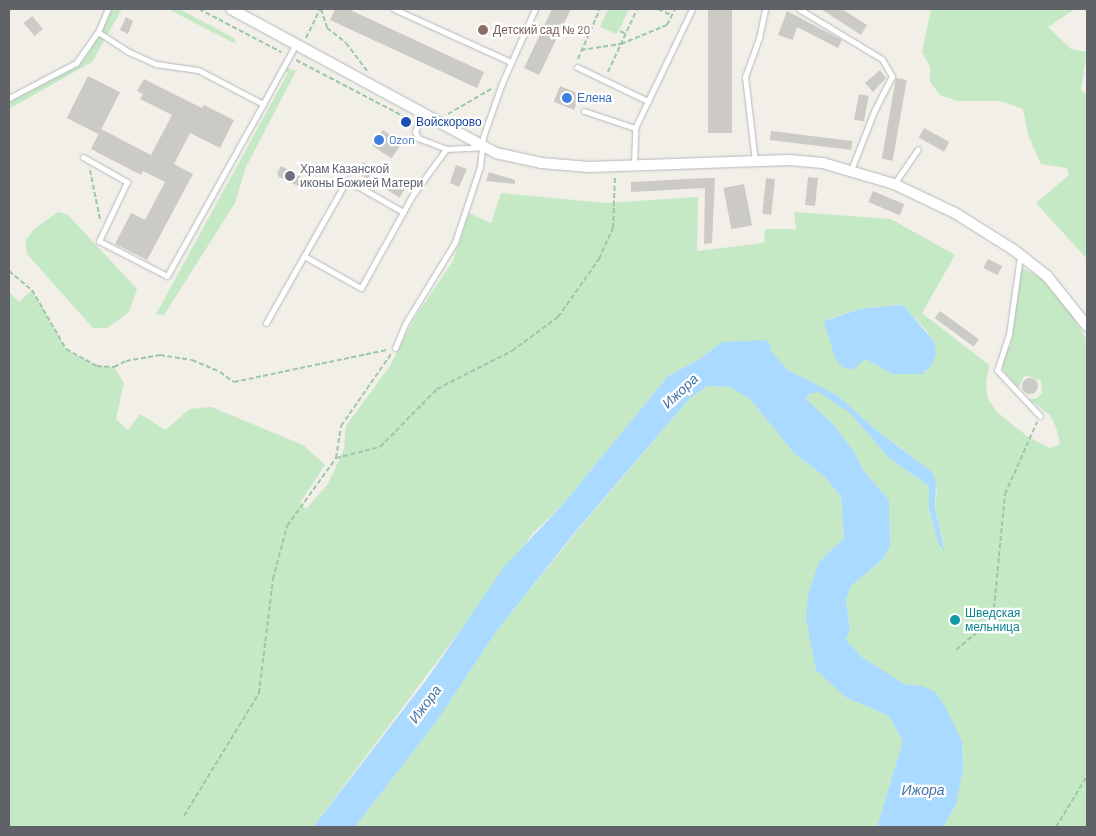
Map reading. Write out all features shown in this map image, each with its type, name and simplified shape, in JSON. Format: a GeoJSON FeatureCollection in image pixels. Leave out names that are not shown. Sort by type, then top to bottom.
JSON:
{"type":"FeatureCollection","features":[{"type":"Feature","properties":{"kind":"street"},"geometry":{"type":"LineString","coordinates":[[231,9],[423,111],[481,147],[541,163],[634,168],[798,160],[852,170],[894,184],[955,212],[1020,255],[1047,276],[1087,326]]}},
{"type":"Feature","properties":{"kind":"lane"},"geometry":{"type":"LineString","coordinates":[[9,98],[76,63],[98,32],[108,9]]}},
{"type":"Feature","properties":{"kind":"lane"},"geometry":{"type":"LineString","coordinates":[[394,9],[511,62]]}},
{"type":"Feature","properties":{"kind":"lane"},"geometry":{"type":"LineString","coordinates":[[394,348],[404,324],[455,242],[480,167],[481,147],[502,83],[536,9]]}},
{"type":"Feature","properties":{"kind":"lane"},"geometry":{"type":"LineString","coordinates":[[634,168],[635,128],[692,9]]}},
{"type":"Feature","properties":{"kind":"lane"},"geometry":{"type":"LineString","coordinates":[[756,162],[745,77],[759,38],[765,9]]}},
{"type":"Feature","properties":{"kind":"lane"},"geometry":{"type":"LineString","coordinates":[[799,9],[882,59],[892,76],[875,109],[852,170]]}},
{"type":"Feature","properties":{"kind":"lane"},"geometry":{"type":"LineString","coordinates":[[98,32],[129,52],[156,64],[198,70],[263,104]]}},
{"type":"Feature","properties":{"kind":"lane"},"geometry":{"type":"LineString","coordinates":[[85,159],[127,182],[99,241],[167,276],[289,56],[299,45]]}},
{"type":"Feature","properties":{"kind":"lane"},"geometry":{"type":"LineString","coordinates":[[577,67],[648,101]]}},
{"type":"Feature","properties":{"kind":"lane"},"geometry":{"type":"LineString","coordinates":[[584,110],[635,128]]}},
{"type":"Feature","properties":{"kind":"lane"},"geometry":{"type":"LineString","coordinates":[[423,111],[415,132],[418,138],[446,149],[481,147]]}},
{"type":"Feature","properties":{"kind":"lane"},"geometry":{"type":"LineString","coordinates":[[304,256],[360,288],[403,212],[446,149]]}},
{"type":"Feature","properties":{"kind":"lane"},"geometry":{"type":"LineString","coordinates":[[894,184],[918,149]]}},
{"type":"Feature","properties":{"kind":"lane"},"geometry":{"type":"LineString","coordinates":[[266,323],[346,180],[403,212]]}},
{"type":"Feature","properties":{"kind":"lane"},"geometry":{"type":"LineString","coordinates":[[1020,255],[1009,334],[997,370],[1040,416]]}},
{"type":"Feature","properties":{"kind":"path"},"geometry":{"type":"LineString","coordinates":[[199,9],[401,116],[423,111]]}},
{"type":"Feature","properties":{"kind":"path"},"geometry":{"type":"LineString","coordinates":[[295,60],[299,45],[321,9]]}},
{"type":"Feature","properties":{"kind":"path"},"geometry":{"type":"LineString","coordinates":[[321,9],[327,28],[360,59],[376,86]]}},
{"type":"Feature","properties":{"kind":"path"},"geometry":{"type":"LineString","coordinates":[[577,67],[582,50],[600,9]]}},
{"type":"Feature","properties":{"kind":"path"},"geometry":{"type":"LineString","coordinates":[[604,80],[637,9]]}},
{"type":"Feature","properties":{"kind":"path"},"geometry":{"type":"LineString","coordinates":[[658,9],[672,15]]}},
{"type":"Feature","properties":{"kind":"path"},"geometry":{"type":"LineString","coordinates":[[582,50],[622,44],[667,24],[675,9]]}},
{"type":"Feature","properties":{"kind":"path"},"geometry":{"type":"LineString","coordinates":[[620,31],[626,34]]}},
{"type":"Feature","properties":{"kind":"path"},"geometry":{"type":"LineString","coordinates":[[445,116],[502,83]]}},
{"type":"Feature","properties":{"kind":"path"},"geometry":{"type":"LineString","coordinates":[[85,159],[102,234]]}},
{"type":"Feature","properties":{"kind":"path"},"geometry":{"type":"LineString","coordinates":[[336,458],[380,448],[437,388],[512,351],[558,317],[599,259],[612,228],[615,167]]}},
{"type":"Feature","properties":{"kind":"path"},"geometry":{"type":"LineString","coordinates":[[9,271],[32,290],[66,349],[98,366],[114,367],[126,361],[160,355],[192,360],[220,372],[234,382],[394,348]]}},
{"type":"Feature","properties":{"kind":"path"},"geometry":{"type":"LineString","coordinates":[[184,816],[259,693],[279,550],[287,526],[336,458],[341,426],[394,348]]}},
{"type":"Feature","properties":{"kind":"path"},"geometry":{"type":"LineString","coordinates":[[956,650],[983,627],[994,608],[1005,494],[1040,416]]}},
{"type":"Feature","properties":{"kind":"path"},"geometry":{"type":"LineString","coordinates":[[1056,827],[1087,776]]}},
{"type":"Feature","properties":{"kind":"green space"},"geometry":{"type":"Polygon","coordinates":[[[112,9],[122,9],[92,62],[9,109],[9,101],[79,64],[88,54],[112,9]]]}},
{"type":"Feature","properties":{"kind":"green space"},"geometry":{"type":"Polygon","coordinates":[[[168,9],[179,9],[234,38],[236,44],[168,9]]]}},
{"type":"Feature","properties":{"kind":"green space"},"geometry":{"type":"Polygon","coordinates":[[[608,9],[629,9],[617,34],[600,27],[608,9]]]}},
{"type":"Feature","properties":{"kind":"green space"},"geometry":{"type":"Polygon","coordinates":[[[931,9],[1075,9],[1048,27],[1071,49],[1087,52],[1081,90],[1087,95],[1087,259],[1036,203],[1069,175],[1067,168],[1041,164],[1028,135],[1023,109],[1000,101],[957,101],[940,95],[930,82],[930,67],[922,52],[931,9]]]}},
{"type":"Feature","properties":{"kind":"green space"},"geometry":{"type":"Polygon","coordinates":[[[286,68],[296,71],[246,167],[235,203],[164,315],[156,314],[288,73],[284,71],[286,68]]]}},
{"type":"Feature","properties":{"kind":"green space"},"geometry":{"type":"Polygon","coordinates":[[[501,193],[606,203],[698,197],[697,251],[764,243],[765,229],[796,229],[794,212],[891,219],[955,255],[922,313],[989,365],[986,384],[988,399],[997,412],[1028,437],[1050,448],[1060,444],[1057,430],[1050,415],[1029,399],[1037,398],[1042,393],[1041,381],[1025,375],[1018,388],[1003,370],[1002,358],[1011,345],[1021,267],[1042,279],[1070,312],[1087,340],[1087,827],[943,827],[956,805],[963,769],[962,741],[922,686],[904,684],[862,657],[846,640],[850,630],[846,600],[850,587],[884,558],[890,546],[889,500],[863,470],[854,451],[834,425],[806,399],[808,394],[819,391],[850,413],[889,458],[929,486],[929,508],[938,543],[945,551],[935,509],[937,490],[913,457],[875,429],[837,395],[788,370],[769,350],[722,342],[700,359],[668,376],[564,503],[533,533],[313,827],[9,827],[9,292],[19,302],[32,290],[66,349],[97,366],[114,367],[124,383],[116,419],[128,430],[140,414],[165,430],[190,409],[211,407],[303,445],[325,465],[300,503],[306,509],[328,484],[344,449],[346,426],[390,366],[414,319],[453,261],[469,213],[491,223],[501,193]],[[903,306],[860,309],[825,320],[835,358],[858,363],[865,359],[893,374],[926,372],[936,355],[927,331],[903,306]]]}},
{"type":"Feature","properties":{"kind":"green space"},"geometry":{"type":"Polygon","coordinates":[[[58,212],[68,215],[137,289],[129,312],[107,328],[93,328],[27,254],[26,240],[34,229],[58,212]]]}},
{"type":"Feature","properties":{"kind":"green space"},"geometry":{"type":"Polygon","coordinates":[[[708,386],[730,387],[750,399],[794,453],[825,477],[841,497],[844,538],[819,562],[847,698],[889,716],[903,741],[877,827],[355,827],[439,718],[496,632],[577,531],[690,398],[708,386]]]}},
{"type":"Feature","properties":{"kind":"water"},"geometry":{"type":"Polygon","coordinates":[[[904,306],[935,343],[936,355],[931,366],[922,374],[893,374],[865,359],[854,369],[843,368],[835,358],[824,321],[860,309],[904,306]]]}},
{"type":"Feature","properties":{"kind":"water","name":"Ижора"},"geometry":{"type":"Polygon","coordinates":[[[765,340],[771,345],[770,350],[788,370],[837,395],[875,429],[932,472],[936,482],[935,509],[945,552],[938,543],[929,508],[929,486],[889,458],[850,413],[819,392],[808,394],[806,399],[834,425],[854,451],[863,470],[889,500],[890,546],[884,558],[850,587],[846,600],[850,630],[846,640],[862,657],[904,684],[922,686],[935,692],[945,706],[962,741],[963,769],[956,805],[943,827],[877,827],[903,741],[889,716],[847,698],[816,670],[806,618],[808,595],[819,562],[844,538],[841,497],[825,477],[794,453],[750,399],[730,387],[708,386],[690,398],[576,531],[496,632],[439,718],[355,827],[313,827],[427,679],[504,567],[564,503],[668,376],[700,359],[722,342],[765,340]]]}},
{"type":"Feature","properties":{"kind":"building"},"geometry":{"type":"Polygon","coordinates":[[[335,9],[348,9],[484,72],[477,88],[330,20],[335,9]]]}},
{"type":"Feature","properties":{"kind":"building"},"geometry":{"type":"Polygon","coordinates":[[[552,9],[571,9],[539,75],[524,68],[552,9]]]}},
{"type":"Feature","properties":{"kind":"building"},"geometry":{"type":"Polygon","coordinates":[[[708,9],[732,9],[732,133],[708,133],[708,9]]]}},
{"type":"Feature","properties":{"kind":"building"},"geometry":{"type":"Polygon","coordinates":[[[821,9],[842,9],[867,25],[861,35],[821,9]]]}},
{"type":"Feature","properties":{"kind":"building"},"geometry":{"type":"Polygon","coordinates":[[[787,11],[842,40],[838,48],[797,27],[793,40],[778,35],[787,11]]]}},
{"type":"Feature","properties":{"kind":"building"},"geometry":{"type":"Polygon","coordinates":[[[32,16],[43,29],[35,36],[24,23],[32,16]]]}},
{"type":"Feature","properties":{"kind":"building"},"geometry":{"type":"Polygon","coordinates":[[[126,17],[133,21],[128,34],[120,30],[126,17]]]}},
{"type":"Feature","properties":{"kind":"building"},"geometry":{"type":"Polygon","coordinates":[[[880,70],[886,78],[873,92],[865,83],[880,70]]]}},
{"type":"Feature","properties":{"kind":"building"},"geometry":{"type":"Polygon","coordinates":[[[88,76],[120,92],[99,134],[67,118],[88,76]]]}},
{"type":"Feature","properties":{"kind":"building"},"geometry":{"type":"Polygon","coordinates":[[[896,78],[907,80],[893,161],[882,159],[896,78]]]}},
{"type":"Feature","properties":{"kind":"building"},"geometry":{"type":"Polygon","coordinates":[[[144,79],[202,108],[204,105],[234,120],[220,148],[190,133],[174,164],[193,174],[147,260],[115,244],[131,213],[145,220],[165,182],[143,171],[141,175],[91,149],[101,129],[151,155],[172,115],[140,99],[143,94],[137,91],[144,79]]]}},
{"type":"Feature","properties":{"kind":"building","name":"Елена"},"geometry":{"type":"Polygon","coordinates":[[[560,86],[580,94],[574,110],[554,102],[560,86]]]}},
{"type":"Feature","properties":{"kind":"building"},"geometry":{"type":"Polygon","coordinates":[[[859,94],[869,96],[864,121],[854,120],[859,94]]]}},
{"type":"Feature","properties":{"kind":"building"},"geometry":{"type":"Polygon","coordinates":[[[924,128],[949,142],[944,152],[919,138],[924,128]]]}},
{"type":"Feature","properties":{"kind":"building"},"geometry":{"type":"Polygon","coordinates":[[[383,130],[402,143],[391,159],[372,146],[383,130]]]}},
{"type":"Feature","properties":{"kind":"building"},"geometry":{"type":"Polygon","coordinates":[[[771,131],[852,141],[851,150],[770,140],[771,131]]]}},
{"type":"Feature","properties":{"kind":"building"},"geometry":{"type":"Polygon","coordinates":[[[363,162],[374,169],[368,179],[357,172],[363,162]]]}},
{"type":"Feature","properties":{"kind":"building"},"geometry":{"type":"Polygon","coordinates":[[[456,165],[467,169],[459,187],[450,183],[456,165]]]}},
{"type":"Feature","properties":{"kind":"building","name":"Храм Казанской иконы Божией Матери"},"geometry":{"type":"Polygon","coordinates":[[[281,166],[299,175],[303,181],[300,187],[279,177],[277,173],[281,166]]]}},
{"type":"Feature","properties":{"kind":"building"},"geometry":{"type":"Polygon","coordinates":[[[489,172],[515,180],[515,184],[486,181],[489,172]]]}},
{"type":"Feature","properties":{"kind":"building"},"geometry":{"type":"Polygon","coordinates":[[[808,177],[818,178],[815,206],[805,205],[808,177]]]}},
{"type":"Feature","properties":{"kind":"building"},"geometry":{"type":"Polygon","coordinates":[[[715,178],[712,243],[704,244],[705,188],[631,192],[631,182],[715,178]]]}},
{"type":"Feature","properties":{"kind":"building"},"geometry":{"type":"Polygon","coordinates":[[[766,178],[775,179],[771,215],[762,214],[766,178]]]}},
{"type":"Feature","properties":{"kind":"building"},"geometry":{"type":"Polygon","coordinates":[[[392,181],[405,189],[399,197],[387,189],[392,181]]]}},
{"type":"Feature","properties":{"kind":"building"},"geometry":{"type":"Polygon","coordinates":[[[744,184],[752,225],[731,229],[723,188],[744,184]]]}},
{"type":"Feature","properties":{"kind":"building"},"geometry":{"type":"Polygon","coordinates":[[[873,191],[904,204],[900,215],[868,202],[873,191]]]}},
{"type":"Feature","properties":{"kind":"building"},"geometry":{"type":"Polygon","coordinates":[[[988,259],[1002,266],[998,275],[983,268],[988,259]]]}},
{"type":"Feature","properties":{"kind":"building"},"geometry":{"type":"Polygon","coordinates":[[[940,311],[979,339],[974,346],[935,318],[940,311]]]}},
{"type":"Feature","properties":{"kind":"building"},"geometry":{"type":"Polygon","coordinates":[[[1027,378],[1033,378],[1038,383],[1036,392],[1027,394],[1022,389],[1022,383],[1027,378]]]}},
{"type":"Feature","properties":{"kind":"place","name":"Детский сад № 20"},"geometry":{"type":"Point","coordinates":[483,30]}},
{"type":"Feature","properties":{"kind":"place","name":"Елена"},"geometry":{"type":"Point","coordinates":[567,98]}},
{"type":"Feature","properties":{"kind":"place","name":"Войскорово"},"geometry":{"type":"Point","coordinates":[406,122]}},
{"type":"Feature","properties":{"kind":"place","name":"Ozon"},"geometry":{"type":"Point","coordinates":[379,140]}},
{"type":"Feature","properties":{"kind":"place","name":"Храм Казанской иконы Божией Матери"},"geometry":{"type":"Point","coordinates":[290,176]}},
{"type":"Feature","properties":{"kind":"place","name":"Шведская мельница"},"geometry":{"type":"Point","coordinates":[955,620]}}]}
